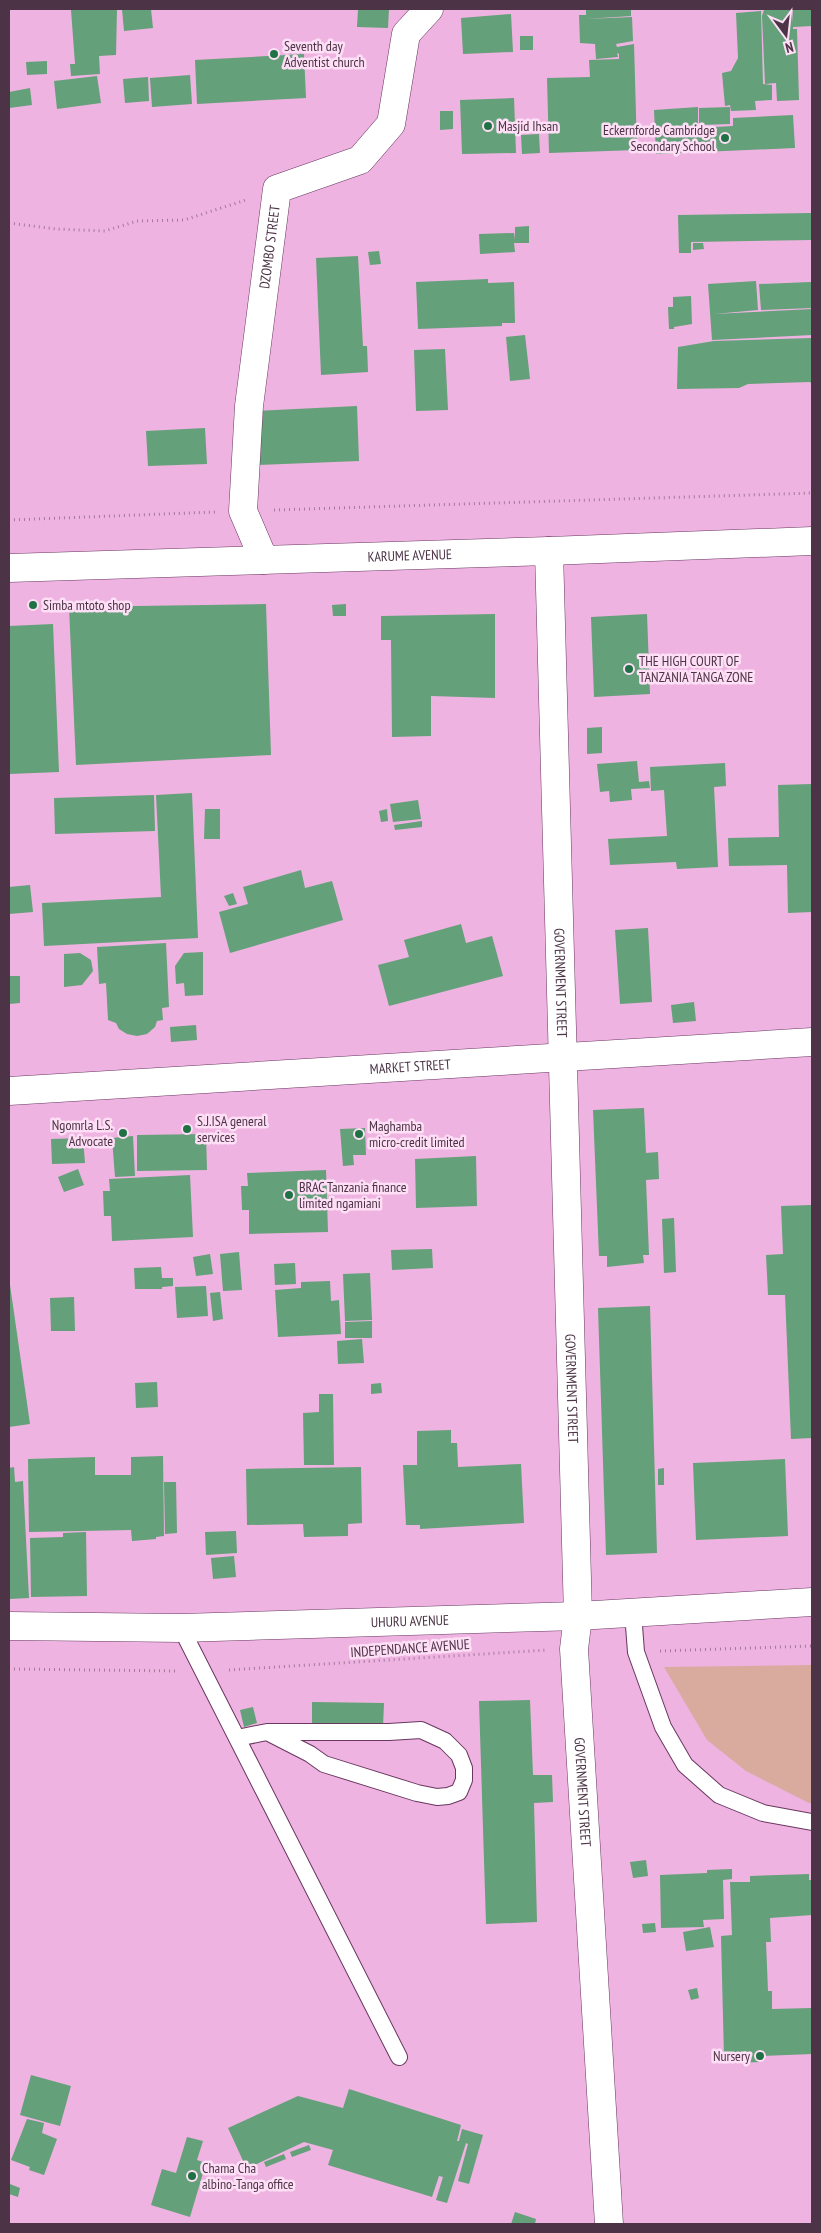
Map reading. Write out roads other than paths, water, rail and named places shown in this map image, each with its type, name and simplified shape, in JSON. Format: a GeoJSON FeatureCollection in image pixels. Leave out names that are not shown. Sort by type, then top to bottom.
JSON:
{"type":"FeatureCollection","features":[{"type":"Feature","properties":{"kind":"street","name":"DZOMBO STREET"},"geometry":{"type":"LineString","coordinates":[[264,560],[243,511],[249,406],[277,189],[360,160],[391,124],[406,34],[429,9]]}},
{"type":"Feature","properties":{"kind":"street","name":"KARUME AVENUE"},"geometry":{"type":"LineString","coordinates":[[9,568],[549,551],[812,540]]}},
{"type":"Feature","properties":{"kind":"street","name":"GOVERNMENT STREET"},"geometry":{"type":"LineString","coordinates":[[549,551],[578,1616],[574,1649],[609,2224]]}},
{"type":"Feature","properties":{"kind":"street","name":"MARKET STREET"},"geometry":{"type":"LineString","coordinates":[[9,1091],[563,1055],[812,1042]]}},
{"type":"Feature","properties":{"kind":"street","name":"UHURU AVENUE"},"geometry":{"type":"LineString","coordinates":[[9,1626],[181,1628],[578,1616],[812,1602]]}},
{"type":"Feature","properties":{"kind":"lane"},"geometry":{"type":"LineString","coordinates":[[633,1613],[636,1652],[663,1727],[685,1765],[719,1795],[762,1813],[812,1822]]}},
{"type":"Feature","properties":{"kind":"lane"},"geometry":{"type":"LineString","coordinates":[[181,1628],[399,2057]]}},
{"type":"Feature","properties":{"kind":"lane"},"geometry":{"type":"LineString","coordinates":[[237,1738],[267,1732],[390,1732],[421,1730],[445,1740],[458,1755],[464,1768],[464,1780],[459,1792],[448,1796],[436,1797],[417,1793],[324,1764],[310,1754],[267,1732]]}},
{"type":"Feature","properties":{"kind":"place","name":"Seventh day Adventist church"},"geometry":{"type":"Point","coordinates":[274,54]}},
{"type":"Feature","properties":{"kind":"place","name":"Masjid Ihsan"},"geometry":{"type":"Point","coordinates":[488,126]}},
{"type":"Feature","properties":{"kind":"place","name":"Eckernforde Cambridge Secondary School"},"geometry":{"type":"Point","coordinates":[725,138]}},
{"type":"Feature","properties":{"kind":"place","name":"Simba mtoto shop"},"geometry":{"type":"Point","coordinates":[33,605]}},
{"type":"Feature","properties":{"kind":"place","name":"THE HIGH COURT OF TANZANIA TANGA ZONE"},"geometry":{"type":"Point","coordinates":[629,669]}},
{"type":"Feature","properties":{"kind":"place","name":"S.J.ISA general services"},"geometry":{"type":"Point","coordinates":[187,1129]}},
{"type":"Feature","properties":{"kind":"place","name":"Ngomrla L.S. Advocate"},"geometry":{"type":"Point","coordinates":[123,1133]}},
{"type":"Feature","properties":{"kind":"place","name":"Maghamba micro-credit limited"},"geometry":{"type":"Point","coordinates":[359,1134]}},
{"type":"Feature","properties":{"kind":"place","name":"BRAC Tanzania finance limited ngamiani"},"geometry":{"type":"Point","coordinates":[289,1195]}},
{"type":"Feature","properties":{"kind":"place","name":"Nursery"},"geometry":{"type":"Point","coordinates":[760,2056]}},
{"type":"Feature","properties":{"kind":"place","name":"Chama Cha albino-Tanga office"},"geometry":{"type":"Point","coordinates":[192,2176]}}]}
